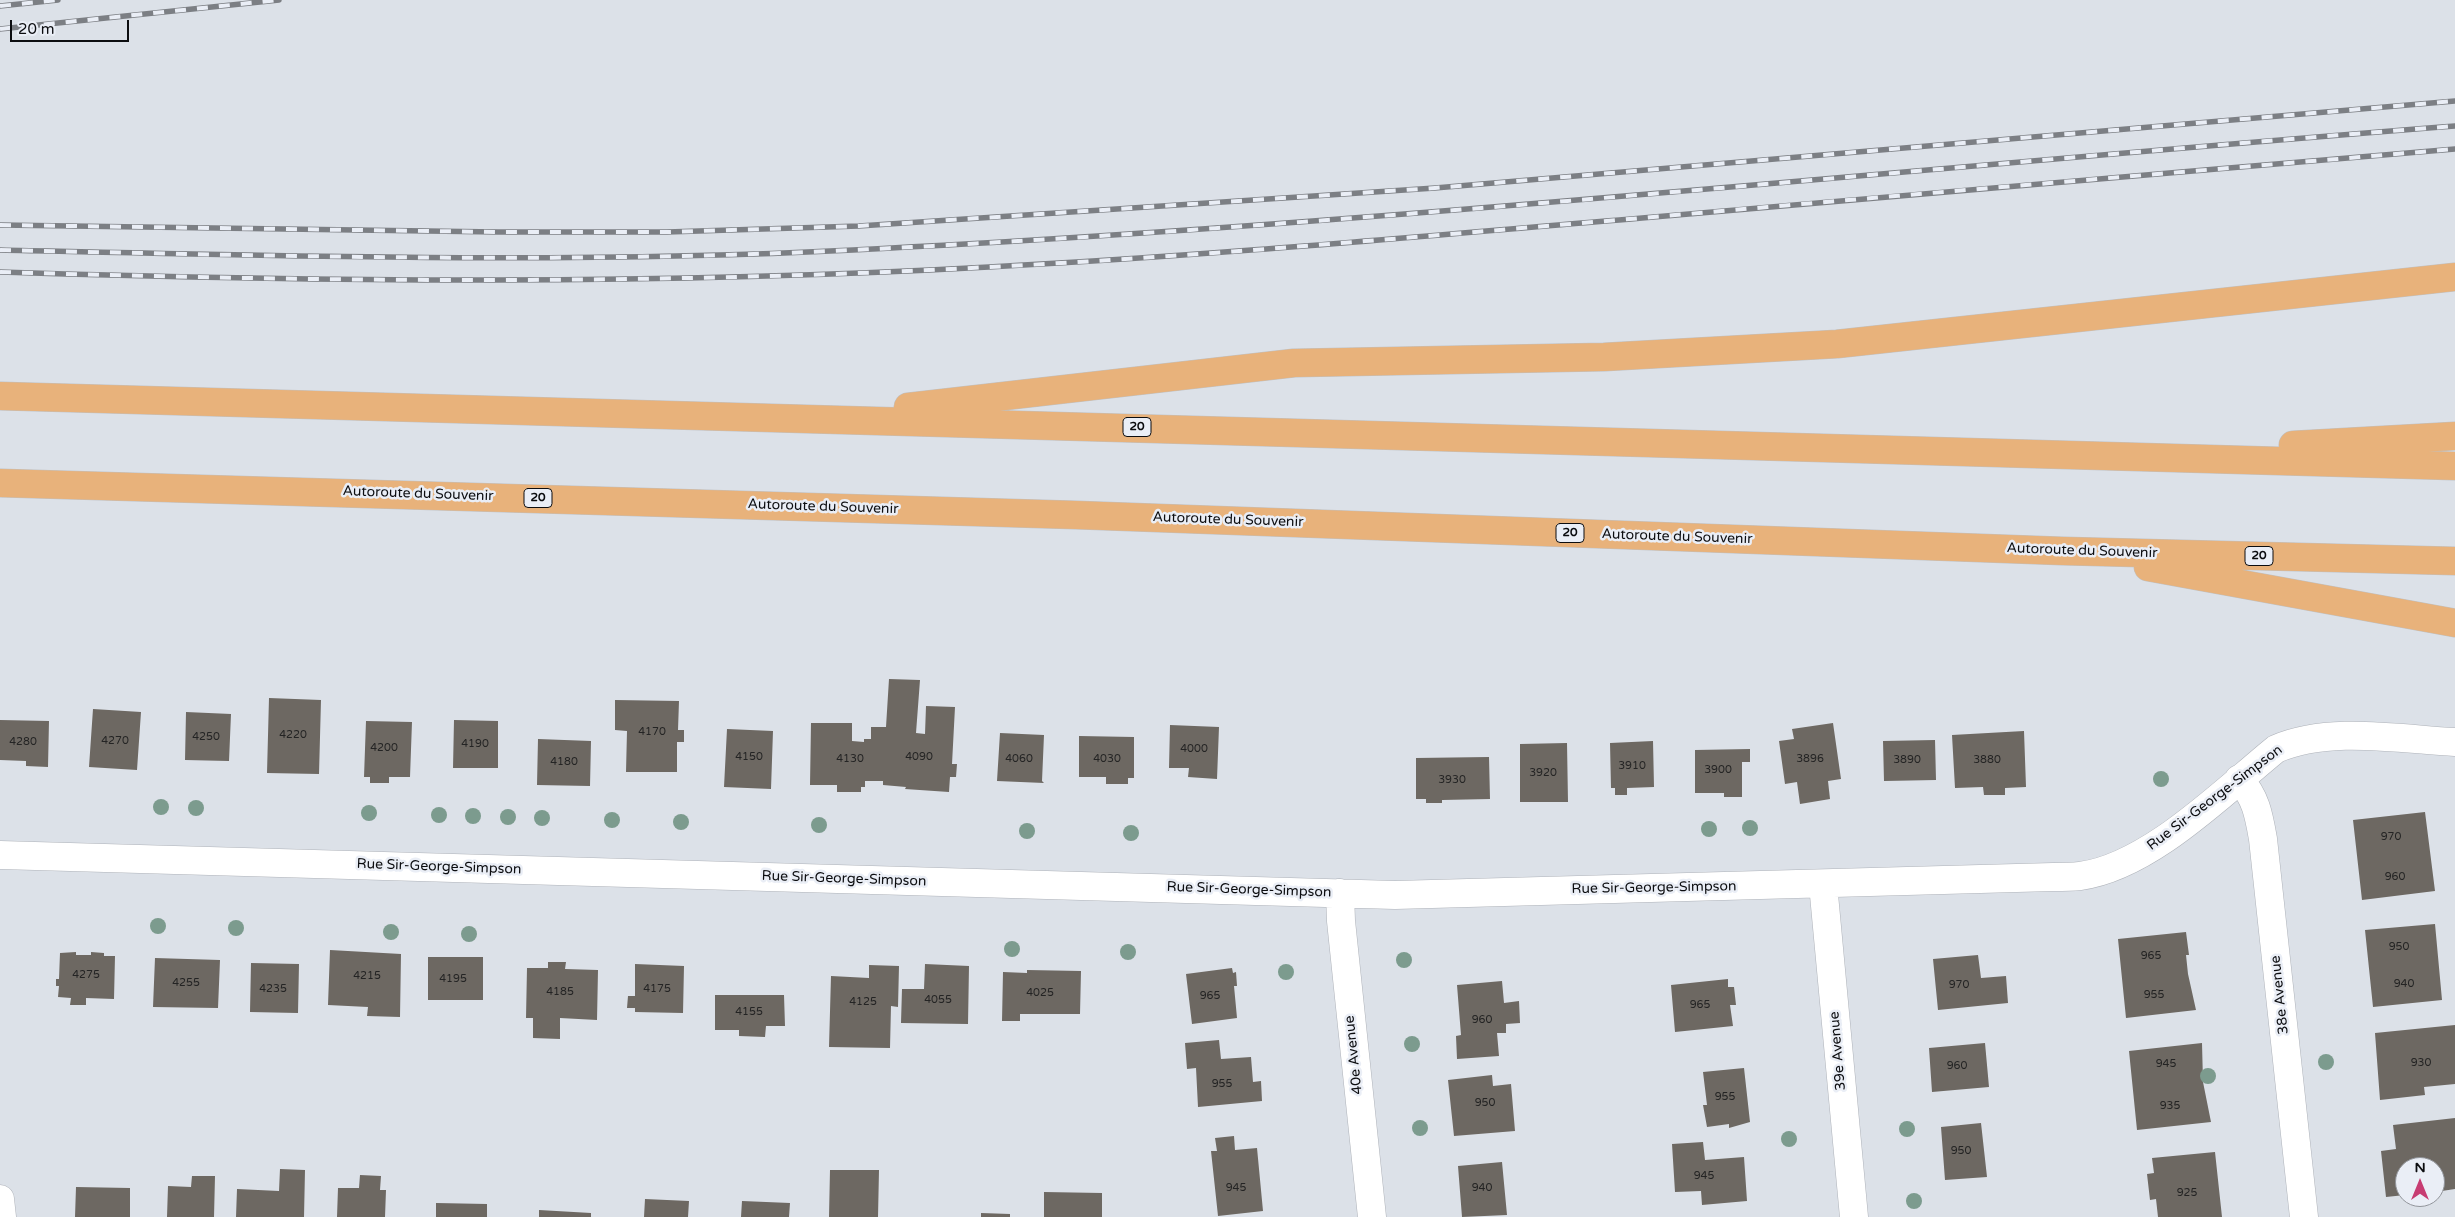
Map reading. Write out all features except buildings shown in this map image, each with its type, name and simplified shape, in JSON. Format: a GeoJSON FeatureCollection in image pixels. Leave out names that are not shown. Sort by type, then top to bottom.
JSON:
{"type":"FeatureCollection","features":[{"type":"Feature","properties":{"kind":"highway"},"geometry":{"type":"LineString","coordinates":[[812,418],[1294,363],[1604,358],[1837,344],[2455,277]]}},
{"type":"Feature","properties":{"kind":"highway","name":"20"},"geometry":{"type":"LineString","coordinates":[[0,396],[2455,466]]}},
{"type":"Feature","properties":{"kind":"highway"},"geometry":{"type":"LineString","coordinates":[[2102,456],[2455,436]]}},
{"type":"Feature","properties":{"kind":"highway","name":"Autoroute du Souvenir"},"geometry":{"type":"LineString","coordinates":[[0,483],[1076,515],[2063,551],[2455,561]]}},
{"type":"Feature","properties":{"kind":"highway"},"geometry":{"type":"LineString","coordinates":[[2063,551],[2455,623]]}},
{"type":"Feature","properties":{"kind":"street","name":"Rue Sir-George-Simpson"},"geometry":{"type":"LineString","coordinates":[[0,855],[1395,895],[2053,878],[2104,870],[2144,852],[2167,837],[2276,749],[2304,739],[2331,735],[2455,742]]}},
{"type":"Feature","properties":{"kind":"street","name":"38e Avenue"},"geometry":{"type":"LineString","coordinates":[[2239,779],[2248,789],[2255,802],[2263,839],[2304,1217]]}},
{"type":"Feature","properties":{"kind":"street","name":"39e Avenue"},"geometry":{"type":"LineString","coordinates":[[1824,884],[1854,1217]]}},
{"type":"Feature","properties":{"kind":"street","name":"40e Avenue"},"geometry":{"type":"LineString","coordinates":[[1340,893],[1341,921],[1372,1217]]}},
{"type":"Feature","properties":{"kind":"street"},"geometry":{"type":"LineString","coordinates":[[0,1199],[2,1217]]}},
{"type":"Feature","properties":{"kind":"railway"},"geometry":{"type":"LineString","coordinates":[[0,6],[58,0]]}},
{"type":"Feature","properties":{"kind":"railway"},"geometry":{"type":"LineString","coordinates":[[0,29],[279,0]]}},
{"type":"Feature","properties":{"kind":"railway"},"geometry":{"type":"LineString","coordinates":[[0,225],[498,232],[667,232],[859,226],[1435,188],[2455,101]]}},
{"type":"Feature","properties":{"kind":"railway"},"geometry":{"type":"LineString","coordinates":[[0,250],[426,258],[640,257],[853,250],[1054,239],[1454,210],[2455,126]]}},
{"type":"Feature","properties":{"kind":"railway"},"geometry":{"type":"LineString","coordinates":[[0,272],[247,278],[494,280],[742,277],[989,267],[1316,245],[2455,149]]}}]}
